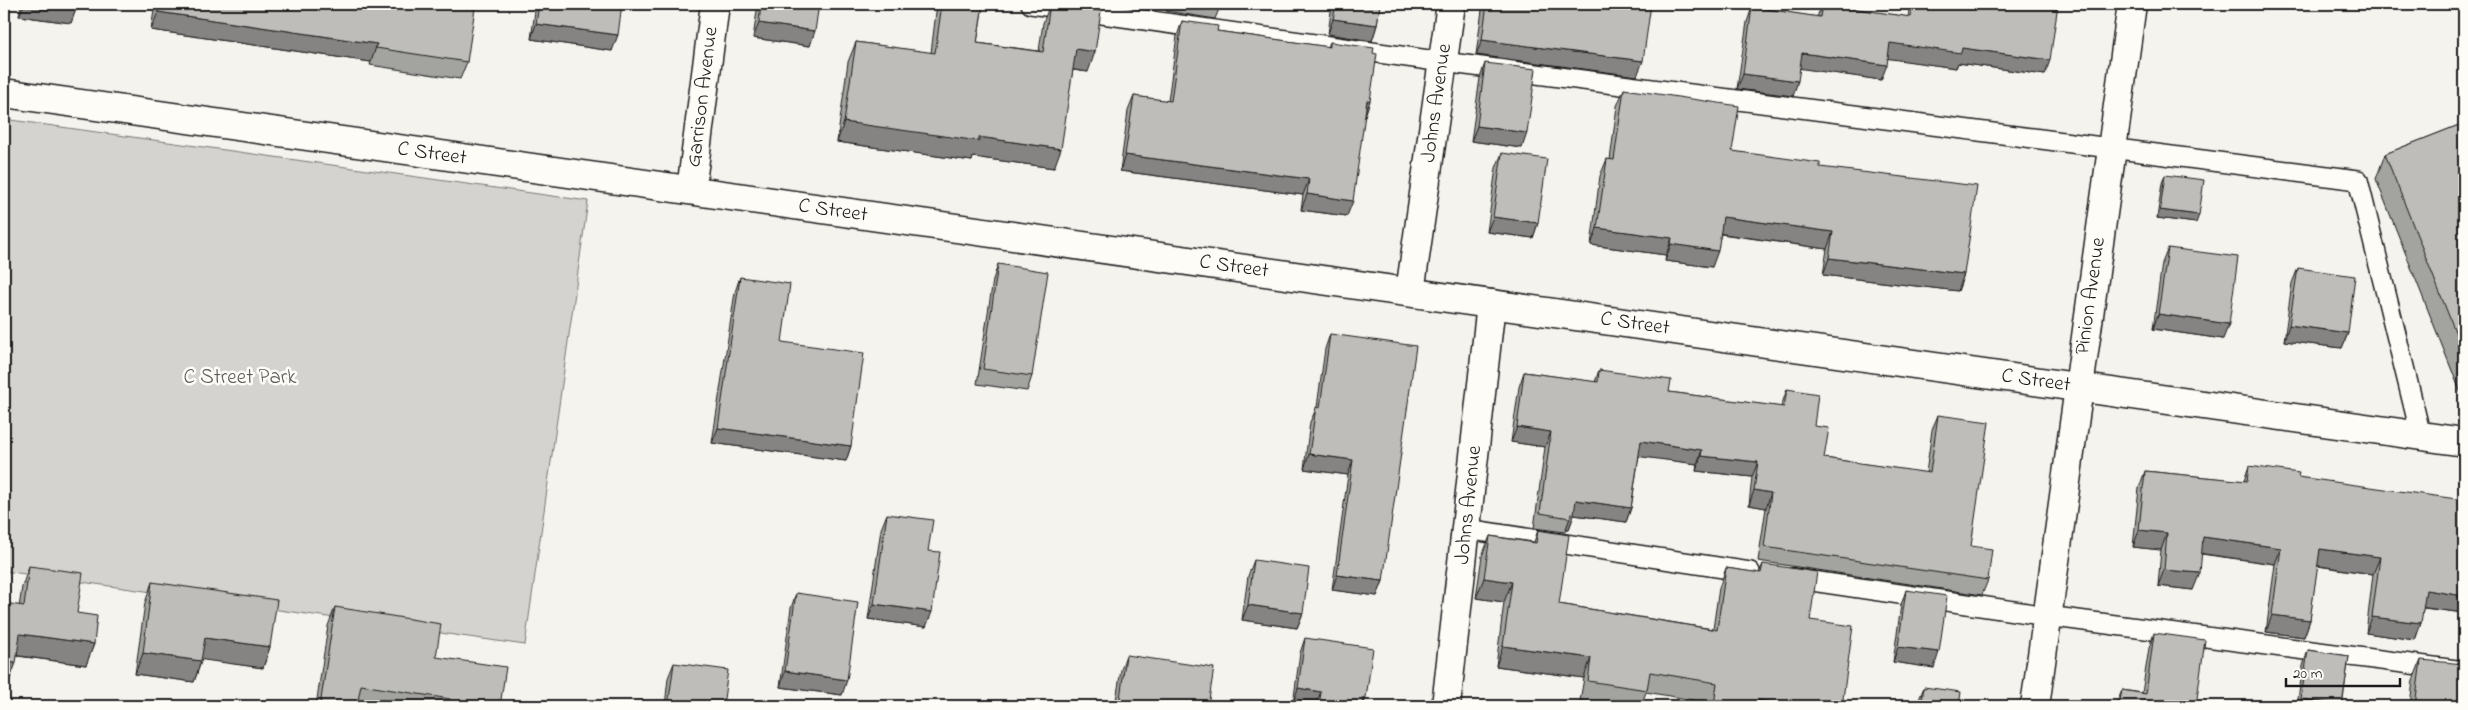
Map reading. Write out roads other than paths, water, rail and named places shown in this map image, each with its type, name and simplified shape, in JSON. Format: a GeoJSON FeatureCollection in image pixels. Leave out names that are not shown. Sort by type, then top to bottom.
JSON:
{"type":"FeatureCollection","features":[{"type":"Feature","properties":{"kind":"street","name":"Garrison Avenue"},"geometry":{"type":"LineString","coordinates":[[691,190],[715,4]]}},
{"type":"Feature","properties":{"kind":"street","name":"Johns Avenue"},"geometry":{"type":"LineString","coordinates":[[1410,292],[1452,4]]}},
{"type":"Feature","properties":{"kind":"street","name":"Pinion Avenue"},"geometry":{"type":"LineString","coordinates":[[2035,706],[2132,4]]}},
{"type":"Feature","properties":{"kind":"street","name":"C Street"},"geometry":{"type":"LineString","coordinates":[[4,93],[2464,442]]}},
{"type":"Feature","properties":{"kind":"street","name":"Johns Avenue"},"geometry":{"type":"LineString","coordinates":[[1446,706],[1491,304]]}},
{"type":"Feature","properties":{"kind":"lane"},"geometry":{"type":"LineString","coordinates":[[1031,4],[1443,62],[2358,180],[2421,436]]}},
{"type":"Feature","properties":{"kind":"lane"},"geometry":{"type":"LineString","coordinates":[[1466,529],[2047,616],[2464,671]]}},
{"type":"Feature","properties":{"kind":"park label","name":"C Street Park"},"geometry":{"type":"Point","coordinates":[240,378]}}]}
